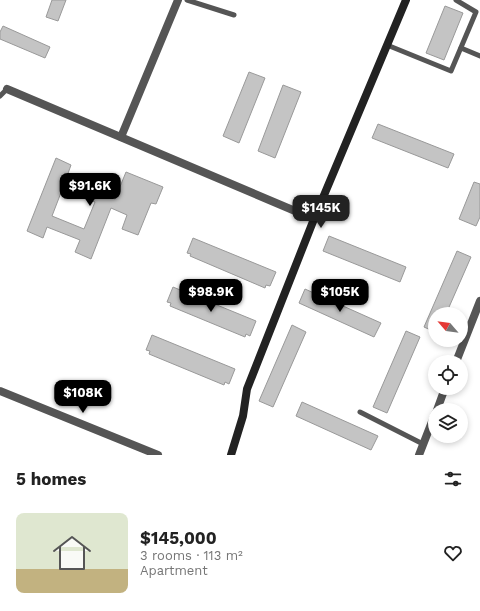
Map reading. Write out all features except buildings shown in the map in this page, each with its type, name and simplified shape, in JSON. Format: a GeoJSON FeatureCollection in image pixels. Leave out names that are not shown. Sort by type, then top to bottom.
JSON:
{"type":"FeatureCollection","features":[{"type":"Feature","properties":{"kind":"street"},"geometry":{"type":"LineString","coordinates":[[121,138],[178,0]]}},
{"type":"Feature","properties":{"kind":"street"},"geometry":{"type":"LineString","coordinates":[[231,455],[243,416],[247,389],[314,219],[406,0]]}},
{"type":"Feature","properties":{"kind":"street"},"geometry":{"type":"LineString","coordinates":[[7,89],[314,219]]}},
{"type":"Feature","properties":{"kind":"street"},"geometry":{"type":"LineString","coordinates":[[459,355],[480,301]]}},
{"type":"Feature","properties":{"kind":"street"},"geometry":{"type":"LineString","coordinates":[[0,391],[154,454]]}},
{"type":"Feature","properties":{"kind":"street"},"geometry":{"type":"LineString","coordinates":[[419,455],[428,432]]}},
{"type":"Feature","properties":{"kind":"lane"},"geometry":{"type":"LineString","coordinates":[[187,0],[234,15]]}},
{"type":"Feature","properties":{"kind":"lane"},"geometry":{"type":"LineString","coordinates":[[387,44],[451,71],[476,12],[456,0]]}},
{"type":"Feature","properties":{"kind":"lane"},"geometry":{"type":"LineString","coordinates":[[461,48],[480,56]]}},
{"type":"Feature","properties":{"kind":"lane"},"geometry":{"type":"LineString","coordinates":[[0,96],[7,89]]}},
{"type":"Feature","properties":{"kind":"lane"},"geometry":{"type":"LineString","coordinates":[[360,412],[423,444]]}}]}
